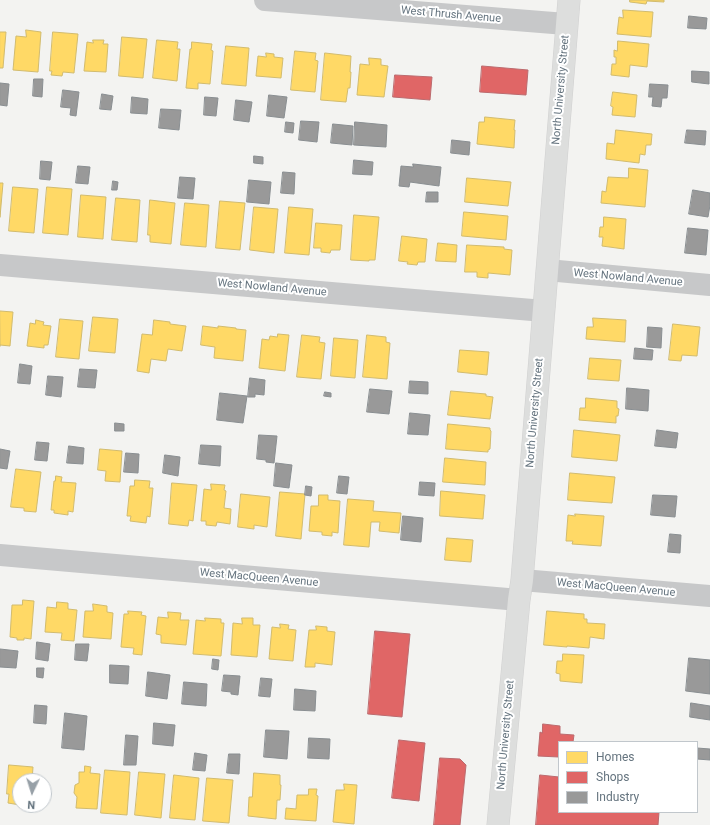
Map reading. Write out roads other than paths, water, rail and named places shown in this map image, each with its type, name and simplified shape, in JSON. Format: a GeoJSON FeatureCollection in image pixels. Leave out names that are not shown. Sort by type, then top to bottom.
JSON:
{"type":"FeatureCollection","features":[{"type":"Feature","properties":{"kind":"main road","name":"North University Street"},"geometry":{"type":"LineString","coordinates":[[498,825],[520,590],[569,0]]}},
{"type":"Feature","properties":{"kind":"street","name":"West Thrush Avenue"},"geometry":{"type":"LineString","coordinates":[[265,0],[566,24]]}},
{"type":"Feature","properties":{"kind":"street","name":"West Nowland Avenue"},"geometry":{"type":"LineString","coordinates":[[0,265],[544,311]]}},
{"type":"Feature","properties":{"kind":"street","name":"West Nowland Avenue"},"geometry":{"type":"LineString","coordinates":[[547,270],[710,285]]}},
{"type":"Feature","properties":{"kind":"street","name":"West MacQueen Avenue"},"geometry":{"type":"LineString","coordinates":[[0,555],[520,590],[710,596]]}}]}
